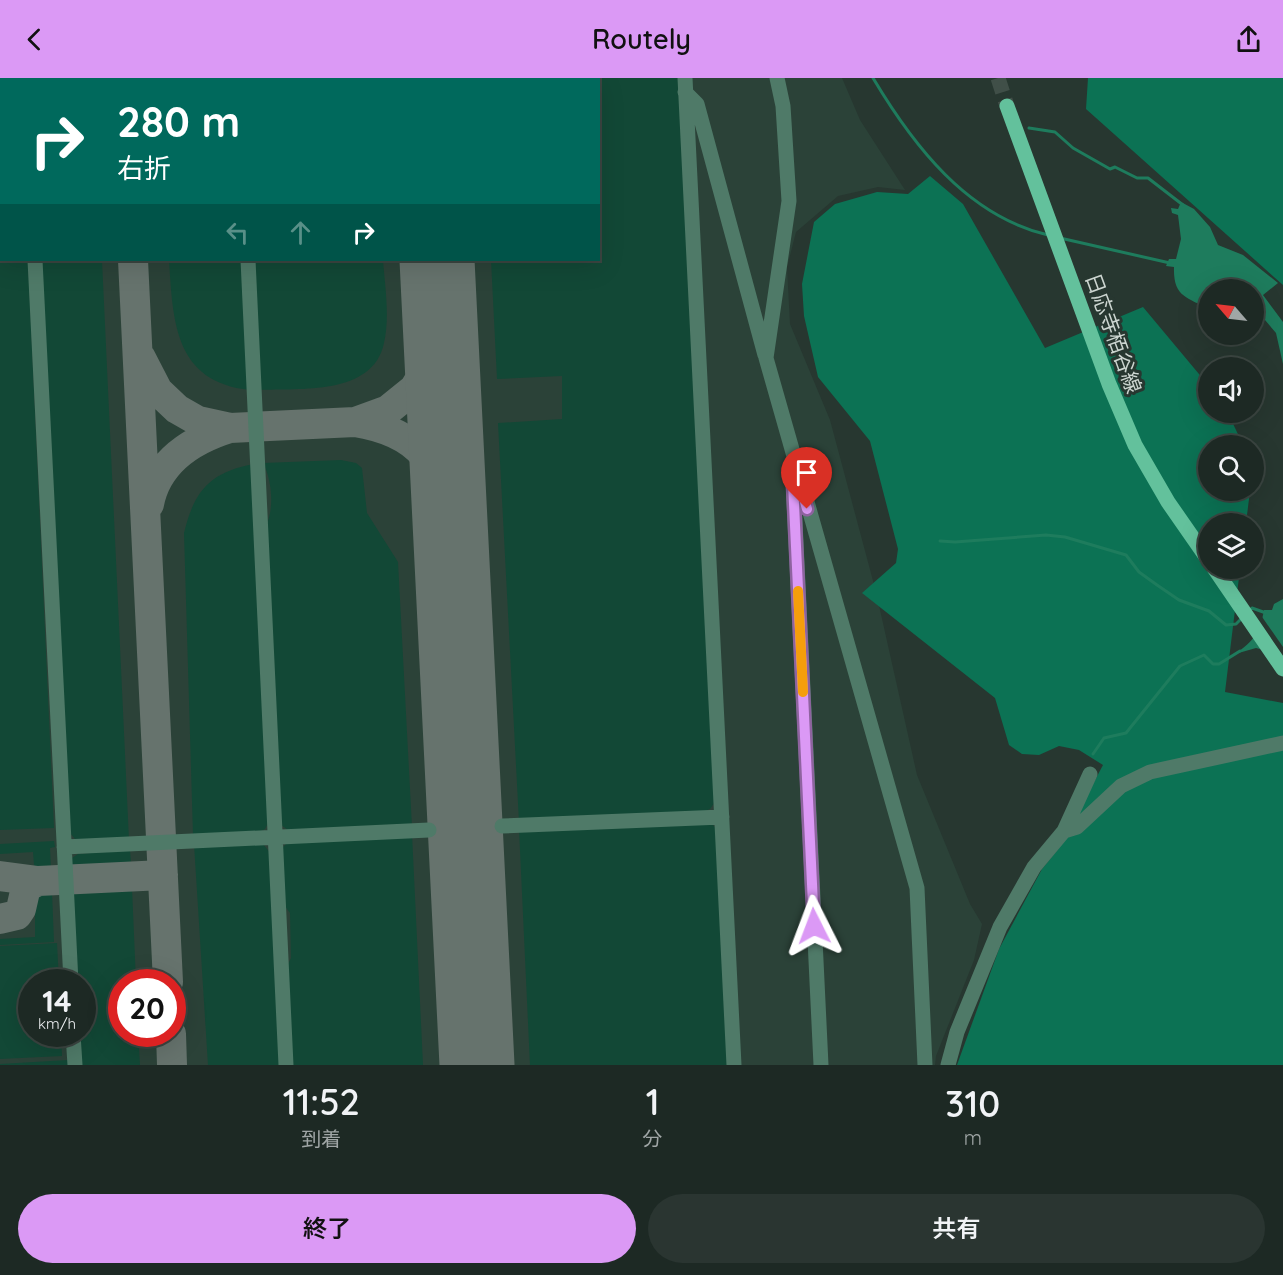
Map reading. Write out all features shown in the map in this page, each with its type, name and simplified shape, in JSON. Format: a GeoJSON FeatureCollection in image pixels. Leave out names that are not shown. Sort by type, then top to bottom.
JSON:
{"type":"FeatureCollection","features":[{"type":"Feature","properties":{"kind":"main road","name":"日応寺栢谷線"},"geometry":{"type":"LineString","coordinates":[[1007,106],[1126,425],[1168,502],[1198,545]]}},
{"type":"Feature","properties":{"kind":"main road"},"geometry":{"type":"LineString","coordinates":[[1222,579],[1283,669]]}},
{"type":"Feature","properties":{"kind":"street"},"geometry":{"type":"LineString","coordinates":[[766,358],[789,201],[783,106],[777,78]]}},
{"type":"Feature","properties":{"kind":"street"},"geometry":{"type":"LineString","coordinates":[[685,85],[697,104],[795,465],[917,888],[925,1065]]}},
{"type":"Feature","properties":{"kind":"street"},"geometry":{"type":"LineString","coordinates":[[685,85],[734,1065]]}},
{"type":"Feature","properties":{"kind":"street"},"geometry":{"type":"LineString","coordinates":[[35,261],[70,969]]}},
{"type":"Feature","properties":{"kind":"street"},"geometry":{"type":"LineString","coordinates":[[248,261],[286,1065]]}},
{"type":"Feature","properties":{"kind":"street"},"geometry":{"type":"LineString","coordinates":[[795,465],[793,483],[821,1065]]}},
{"type":"Feature","properties":{"kind":"street"},"geometry":{"type":"LineString","coordinates":[[1064,831],[1077,827],[1121,786],[1150,772],[1283,743]]}},
{"type":"Feature","properties":{"kind":"street"},"geometry":{"type":"LineString","coordinates":[[948,1065],[957,1032],[1000,927],[1034,867],[1064,831],[1090,774]]}},
{"type":"Feature","properties":{"kind":"street"},"geometry":{"type":"LineString","coordinates":[[502,826],[722,817]]}},
{"type":"Feature","properties":{"kind":"street"},"geometry":{"type":"LineString","coordinates":[[64,847],[429,830]]}},
{"type":"Feature","properties":{"kind":"street"},"geometry":{"type":"LineString","coordinates":[[74,1047],[75,1065]]}},
{"type":"Feature","properties":{"kind":"shaded area"},"geometry":{"type":"Polygon","coordinates":[[[600,78],[842,78],[860,120],[905,190],[878,187],[838,196],[796,232],[787,267],[790,324],[830,420],[876,592],[917,775],[970,904],[982,924],[974,960],[936,1056],[935,1065],[0,1065],[0,261],[600,261],[600,78]]]}},
{"type":"Feature","properties":{"kind":"shaded area"},"geometry":{"type":"Polygon","coordinates":[[[600,78],[681,78],[715,802],[710,809],[703,812],[519,822],[498,423],[562,419],[562,376],[497,379],[491,261],[600,261],[600,78]]]}},
{"type":"Feature","properties":{"kind":"shaded area"},"geometry":{"type":"Polygon","coordinates":[[[1088,78],[1283,78],[1283,285],[1086,109],[1088,78]]]}},
{"type":"Feature","properties":{"kind":"shaded area"},"geometry":{"type":"Polygon","coordinates":[[[930,176],[963,204],[1045,348],[1143,307],[1198,373],[1198,423],[1233,423],[1238,435],[1198,435],[1198,501],[1249,501],[1247,513],[1198,513],[1198,579],[1239,579],[1225,692],[1283,703],[1283,1065],[957,1065],[999,949],[1042,869],[1059,848],[1103,765],[1079,750],[1059,746],[1039,755],[1022,754],[1009,745],[995,698],[862,593],[896,563],[898,549],[870,441],[818,377],[804,316],[802,284],[814,222],[835,204],[877,192],[908,194],[930,176]]]}},
{"type":"Feature","properties":{"kind":"shaded area"},"geometry":{"type":"Polygon","coordinates":[[[1181,202],[1194,209],[1210,227],[1218,245],[1243,255],[1278,283],[1264,294],[1264,279],[1198,279],[1198,303],[1183,295],[1176,285],[1174,267],[1166,266],[1169,259],[1176,259],[1181,239],[1178,215],[1172,213],[1171,208],[1178,209],[1181,202]]]}},
{"type":"Feature","properties":{"kind":"shaded area"},"geometry":{"type":"Polygon","coordinates":[[[0,261],[28,261],[54,828],[0,830],[0,261]]]}},
{"type":"Feature","properties":{"kind":"shaded area"},"geometry":{"type":"Polygon","coordinates":[[[41,261],[102,261],[129,840],[77,841],[69,832],[41,261]]]}},
{"type":"Feature","properties":{"kind":"shaded area"},"geometry":{"type":"Polygon","coordinates":[[[169,261],[243,261],[250,390],[225,385],[206,375],[192,361],[182,345],[173,305],[169,261]]]}},
{"type":"Feature","properties":{"kind":"shaded area"},"geometry":{"type":"Polygon","coordinates":[[[253,261],[383,261],[387,323],[384,343],[377,360],[365,372],[350,381],[332,386],[259,390],[253,261]]]}},
{"type":"Feature","properties":{"kind":"shaded area"},"geometry":{"type":"Polygon","coordinates":[[[1264,296],[1283,322],[1283,364],[1276,333],[1264,319],[1264,296]]]}},
{"type":"Feature","properties":{"kind":"shaded area"},"geometry":{"type":"Polygon","coordinates":[[[341,460],[356,463],[362,468],[367,513],[398,562],[412,827],[288,830],[281,825],[265,527],[270,512],[271,495],[269,478],[263,463],[341,460]]]}},
{"type":"Feature","properties":{"kind":"shaded area"},"geometry":{"type":"Polygon","coordinates":[[[254,464],[269,821],[265,829],[259,832],[193,835],[184,533],[193,506],[206,486],[226,472],[254,464]]]}},
{"type":"Feature","properties":{"kind":"shaded area"},"geometry":{"type":"Polygon","coordinates":[[[1283,599],[1283,655],[1256,648],[1235,654],[1255,635],[1264,610],[1272,610],[1274,604],[1283,599]]]}},
{"type":"Feature","properties":{"kind":"shaded area"},"geometry":{"type":"Polygon","coordinates":[[[711,823],[717,829],[730,1065],[530,1065],[519,829],[711,823]]]}},
{"type":"Feature","properties":{"kind":"shaded area"},"geometry":{"type":"Polygon","coordinates":[[[412,834],[423,1065],[290,1065],[286,968],[291,958],[290,913],[283,904],[283,847],[288,842],[412,834]]]}},
{"type":"Feature","properties":{"kind":"shaded area"},"geometry":{"type":"Polygon","coordinates":[[[54,841],[55,847],[50,848],[51,869],[37,868],[34,865],[33,852],[0,854],[0,844],[54,841]]]}},
{"type":"Feature","properties":{"kind":"shaded area"},"geometry":{"type":"Polygon","coordinates":[[[194,844],[263,844],[271,854],[282,1065],[208,1065],[194,844]]]}},
{"type":"Feature","properties":{"kind":"shaded area"},"geometry":{"type":"Polygon","coordinates":[[[130,850],[131,863],[71,867],[72,858],[78,854],[130,850]]]}},
{"type":"Feature","properties":{"kind":"shaded area"},"geometry":{"type":"Polygon","coordinates":[[[132,888],[135,969],[108,969],[108,1047],[139,1047],[140,1065],[81,1065],[80,1047],[96,1047],[96,969],[75,969],[71,891],[132,888]]]}},
{"type":"Feature","properties":{"kind":"shaded area"},"geometry":{"type":"Polygon","coordinates":[[[52,892],[54,942],[0,945],[0,939],[35,937],[35,896],[52,892]]]}},
{"type":"Feature","properties":{"kind":"shaded area"},"geometry":{"type":"Polygon","coordinates":[[[57,943],[58,969],[18,969],[18,1047],[62,1047],[62,1056],[0,1059],[0,946],[57,943]]]}},
{"type":"Feature","properties":{"kind":"shaded area"},"geometry":{"type":"Polygon","coordinates":[[[68,1060],[69,1065],[0,1065],[0,1064],[68,1060]]]}},
{"type":"Feature","properties":{"kind":"pier"},"geometry":{"type":"Polygon","coordinates":[[[1260,614],[1283,647],[1283,658],[1258,626],[1260,614]]]}},
{"type":"Feature","properties":{"kind":"waterway"},"geometry":{"type":"LineString","coordinates":[[873,78],[925,152],[968,195],[992,212],[1019,226],[1048,235]]}},
{"type":"Feature","properties":{"kind":"waterway"},"geometry":{"type":"LineString","coordinates":[[1029,128],[1055,132],[1073,148],[1110,169],[1115,167],[1137,178],[1148,178],[1183,205]]}},
{"type":"Feature","properties":{"kind":"waterway"},"geometry":{"type":"LineString","coordinates":[[1060,238],[1170,263]]}},
{"type":"Feature","properties":{"kind":"waterway"},"geometry":{"type":"LineString","coordinates":[[940,541],[955,542],[1046,535],[1065,537],[1126,555],[1139,572],[1157,585],[1179,600],[1209,611],[1226,625],[1236,624],[1243,617]]}},
{"type":"Feature","properties":{"kind":"waterway"},"geometry":{"type":"LineString","coordinates":[[1250,610],[1252,608],[1266,613]]}},
{"type":"Feature","properties":{"kind":"waterway"},"geometry":{"type":"LineString","coordinates":[[1093,754],[1104,738],[1126,733],[1180,666],[1204,655],[1213,664],[1219,664],[1240,651]]}},
{"type":"Feature","properties":{"kind":"taxiway"},"geometry":{"type":"LineString","coordinates":[[133,261],[167,969]]}},
{"type":"Feature","properties":{"kind":"taxiway"},"geometry":{"type":"LineString","coordinates":[[141,358],[158,391],[177,409],[198,421],[230,428],[355,422],[388,410],[414,389],[434,356],[440,319]]}},
{"type":"Feature","properties":{"kind":"taxiway"},"geometry":{"type":"LineString","coordinates":[[355,422],[397,434],[412,443],[424,455],[440,486],[450,527]]}},
{"type":"Feature","properties":{"kind":"taxiway"},"geometry":{"type":"LineString","coordinates":[[149,504],[160,476],[178,455],[202,439],[230,428]]}},
{"type":"Feature","properties":{"kind":"taxiway"},"geometry":{"type":"LineString","coordinates":[[0,919],[17,915],[21,909],[26,887],[38,881],[163,875]]}},
{"type":"Feature","properties":{"kind":"taxiway"},"geometry":{"type":"LineString","coordinates":[[0,876],[38,881]]}},
{"type":"Feature","properties":{"kind":"taxiway"},"geometry":{"type":"LineString","coordinates":[[171,1047],[172,1065]]}},
{"type":"Feature","properties":{"kind":"runway"},"geometry":{"type":"LineString","coordinates":[[437,261],[477,1065]]}},
{"type":"Feature","properties":{"kind":"tunnel"},"geometry":{"type":"LineString","coordinates":[[998,78],[1007,106]]}},
{"type":"Feature","properties":{"kind":"slow traffic"},"geometry":{"type":"LineString","coordinates":[[798,591],[803,692]]}},
{"type":"Feature","properties":{"kind":"route"},"geometry":{"type":"LineString","coordinates":[[807,509],[795,465],[793,483],[799,629],[814,926]]}}]}
